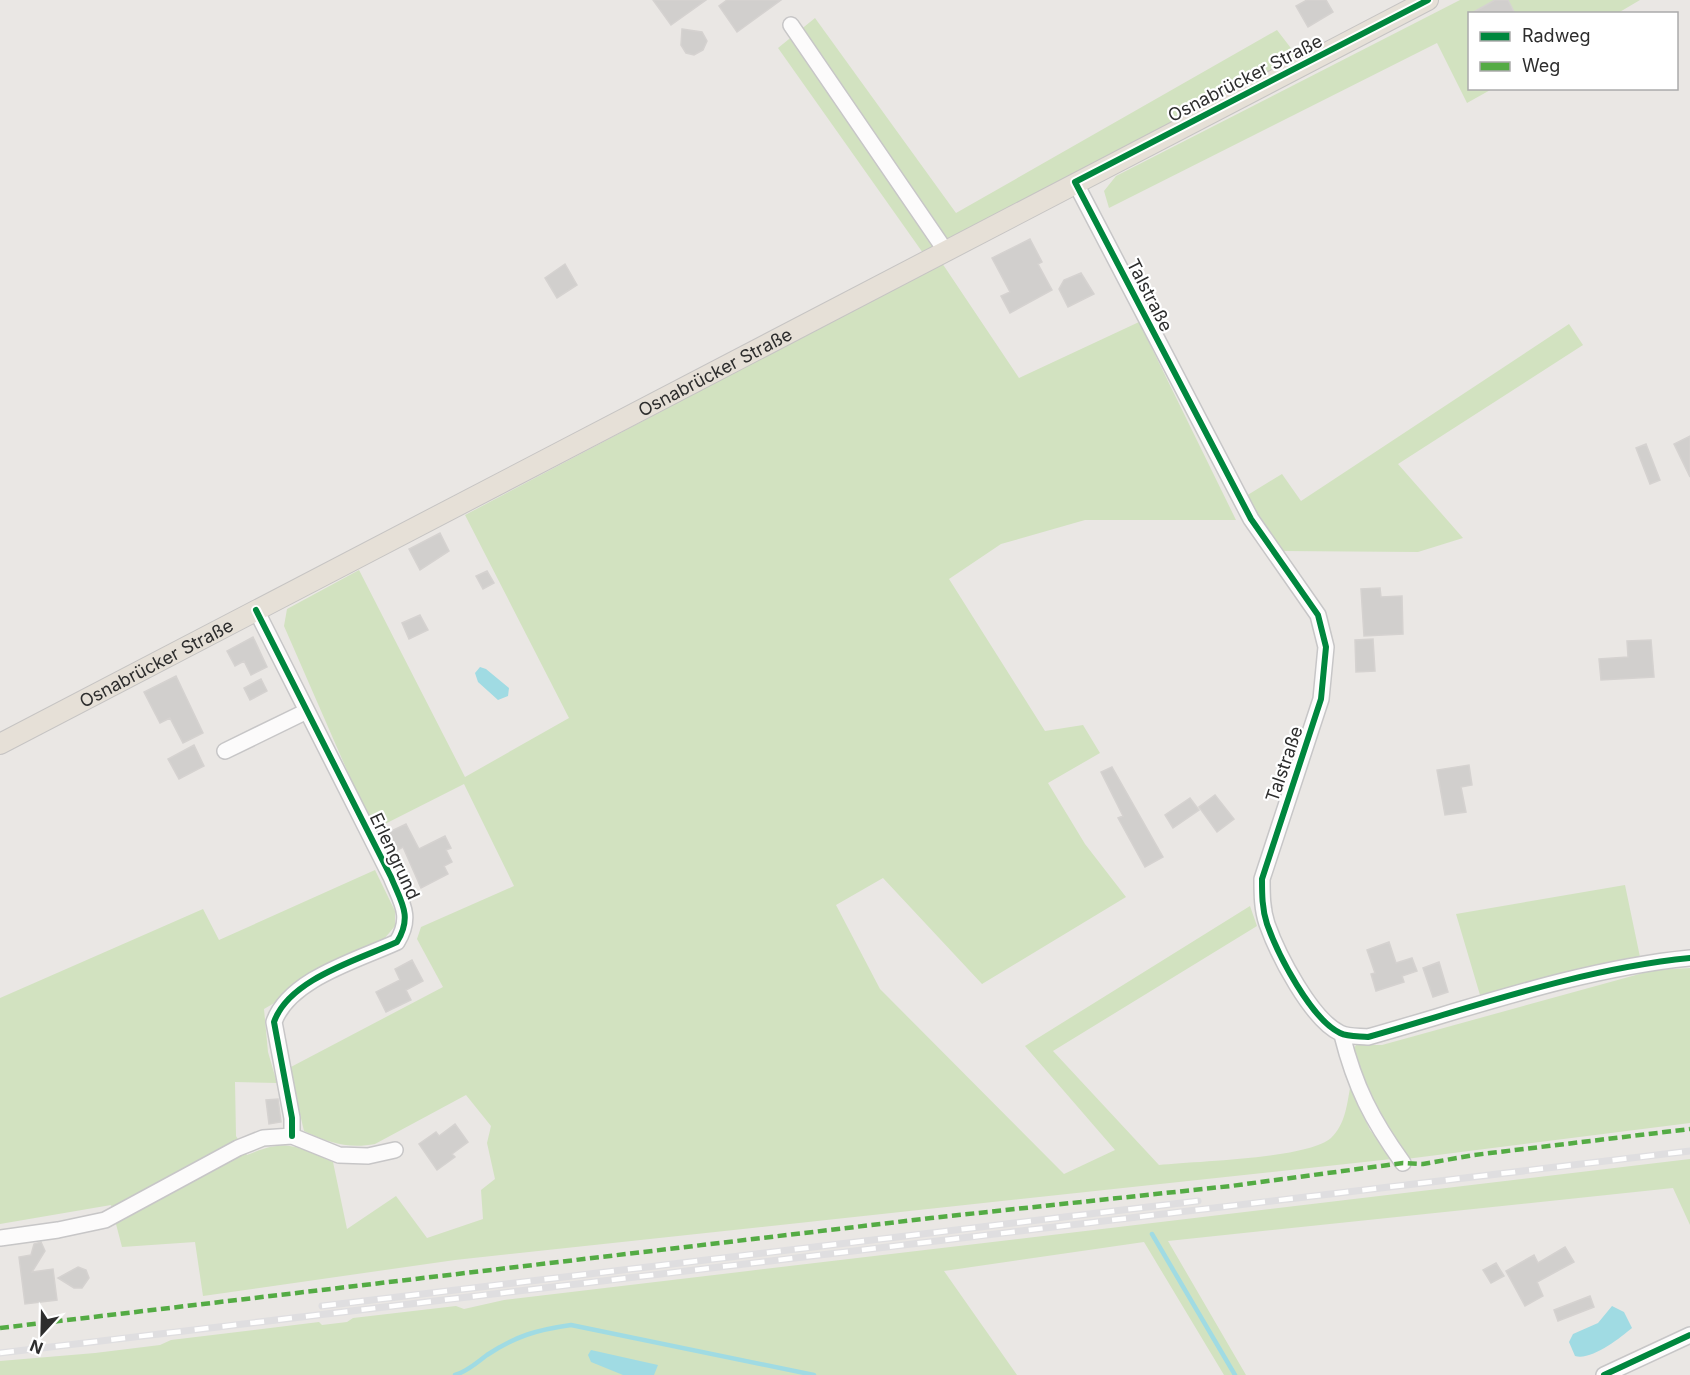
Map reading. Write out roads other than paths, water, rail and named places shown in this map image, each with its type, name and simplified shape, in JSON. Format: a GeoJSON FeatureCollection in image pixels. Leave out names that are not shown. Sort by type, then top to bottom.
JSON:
{"type":"FeatureCollection","features":[{"type":"Feature","properties":{"kind":"main road","name":"Osnabrücker Straße"},"geometry":{"type":"LineString","coordinates":[[0,744],[1428,0]]}},
{"type":"Feature","properties":{"kind":"street"},"geometry":{"type":"LineString","coordinates":[[791,25],[945,250]]}},
{"type":"Feature","properties":{"kind":"street","name":"Talstraße"},"geometry":{"type":"LineString","coordinates":[[1075,182],[1251,519],[1318,615],[1326,647],[1321,699],[1306,751],[1269,851],[1262,879],[1262,901],[1268,925],[1307,1003],[1324,1022],[1342,1035]]}},
{"type":"Feature","properties":{"kind":"street","name":"Erlengrund"},"geometry":{"type":"LineString","coordinates":[[256,610],[391,877],[405,913],[405,928],[397,942],[310,982],[288,996],[279,1007],[274,1022],[292,1118],[292,1136]]}},
{"type":"Feature","properties":{"kind":"street"},"geometry":{"type":"LineString","coordinates":[[225,751],[307,711]]}},
{"type":"Feature","properties":{"kind":"street"},"geometry":{"type":"LineString","coordinates":[[1403,1163],[1377,1127],[1352,1075],[1342,1035],[1368,1037],[1555,983],[1645,963],[1690,958]]}},
{"type":"Feature","properties":{"kind":"street"},"geometry":{"type":"LineString","coordinates":[[0,1238],[58,1230],[105,1220],[263,1138],[292,1136],[339,1155],[369,1156],[395,1150]]}},
{"type":"Feature","properties":{"kind":"street"},"geometry":{"type":"LineString","coordinates":[[1604,1375],[1690,1335]]}},
{"type":"Feature","properties":{"kind":"water"},"geometry":{"type":"Polygon","coordinates":[[[480,667],[486,669],[509,688],[508,696],[498,700],[478,682],[475,673],[480,667]]]}},
{"type":"Feature","properties":{"kind":"water"},"geometry":{"type":"Polygon","coordinates":[[[1612,1306],[1624,1312],[1632,1328],[1597,1352],[1582,1357],[1575,1356],[1569,1342],[1573,1334],[1598,1323],[1612,1306]]]}},
{"type":"Feature","properties":{"kind":"water"},"geometry":{"type":"Polygon","coordinates":[[[591,1350],[658,1365],[654,1375],[623,1375],[591,1362],[588,1355],[591,1350]]]}},
{"type":"Feature","properties":{"kind":"waterway"},"geometry":{"type":"LineString","coordinates":[[1152,1234],[1235,1375]]}},
{"type":"Feature","properties":{"kind":"waterway"},"geometry":{"type":"LineString","coordinates":[[455,1375],[517,1338],[571,1325],[814,1375]]}},
{"type":"Feature","properties":{"kind":"railway"},"geometry":{"type":"LineString","coordinates":[[0,1353],[1690,1151]]}},
{"type":"Feature","properties":{"kind":"railway"},"geometry":{"type":"LineString","coordinates":[[322,1306],[1198,1201]]}}]}
